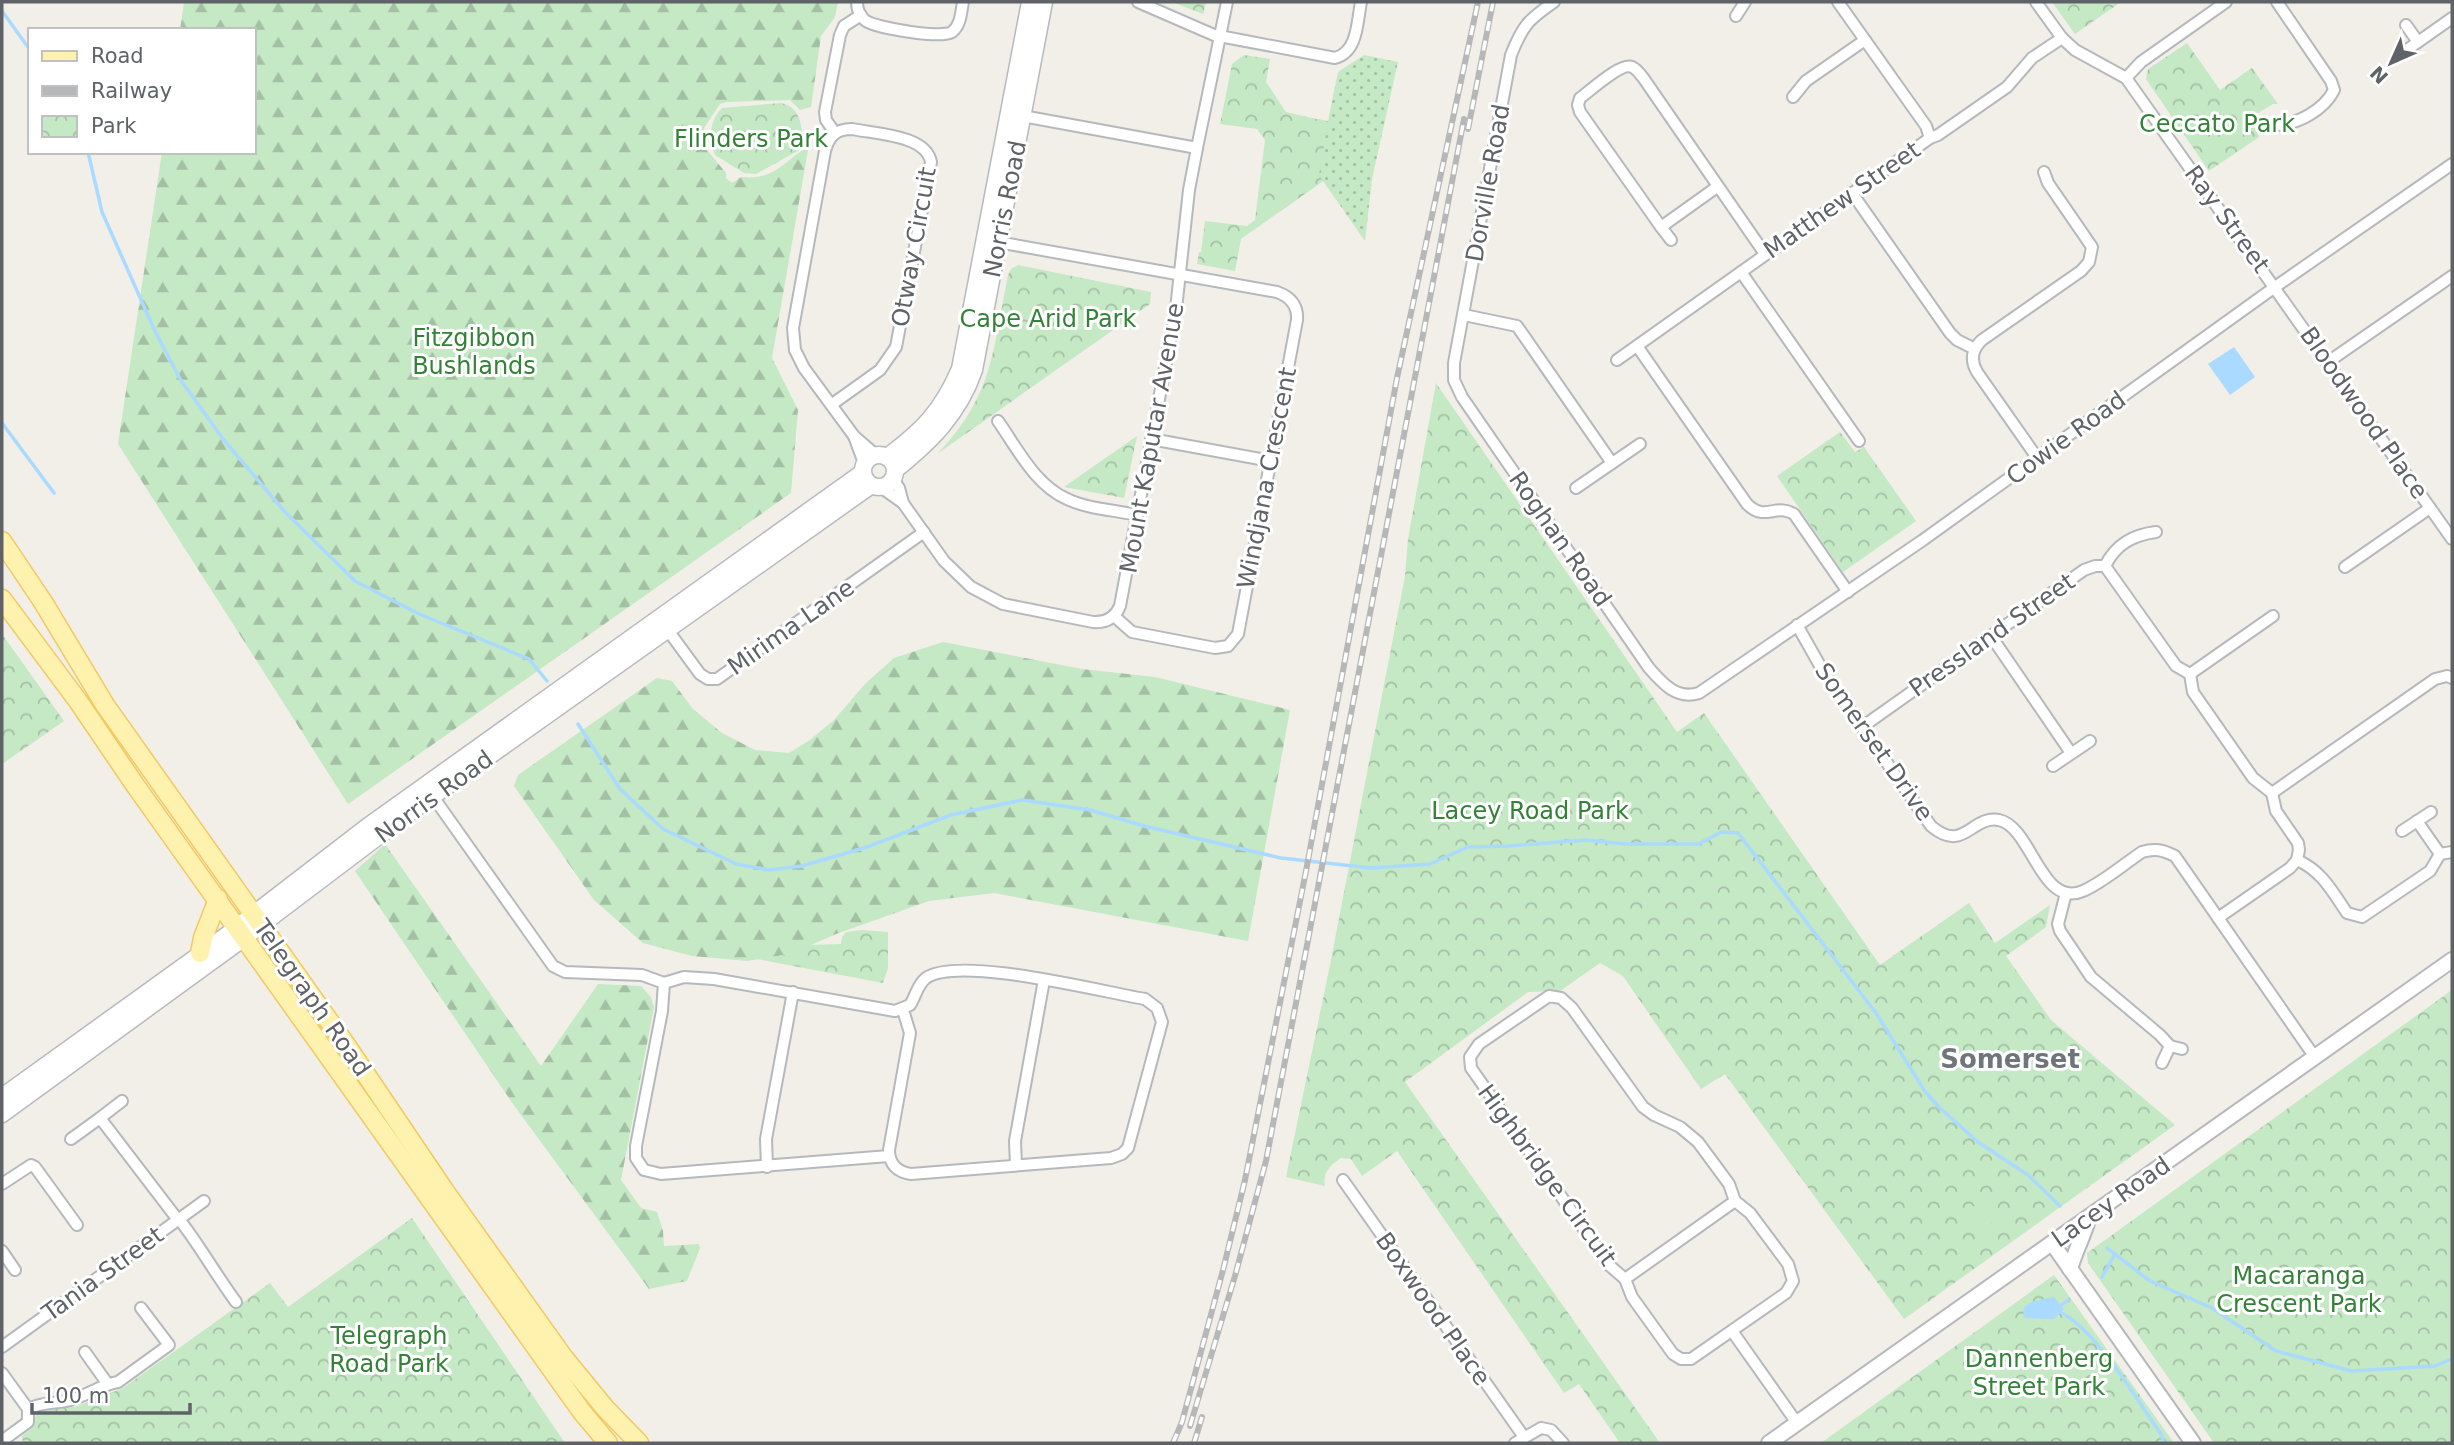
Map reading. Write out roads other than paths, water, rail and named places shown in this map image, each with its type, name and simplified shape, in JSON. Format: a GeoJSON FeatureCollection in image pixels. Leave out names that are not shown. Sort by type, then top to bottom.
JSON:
{"type":"FeatureCollection","features":[{"type":"Feature","properties":{"kind":"main road","name":"Norris Road"},"geometry":{"type":"LineString","coordinates":[[1016,114],[1030,2]]}},
{"type":"Feature","properties":{"kind":"main road","name":"Norris Road"},"geometry":{"type":"LineString","coordinates":[[429,791],[667,629],[879,471],[929,424],[952,388],[960,369],[992,242],[1016,114],[1044,2]]}},
{"type":"Feature","properties":{"kind":"main road","name":"Norris Road"},"geometry":{"type":"LineString","coordinates":[[2,1114],[257,919],[387,829],[429,791],[879,471]]}},
{"type":"Feature","properties":{"kind":"main road","name":"Telegraph Road"},"geometry":{"type":"LineString","coordinates":[[2,541],[43,602],[105,705],[549,1339],[639,1443]]}},
{"type":"Feature","properties":{"kind":"main road","name":"Telegraph Road"},"geometry":{"type":"LineString","coordinates":[[2,599],[78,701],[575,1402],[608,1443]]}},
{"type":"Feature","properties":{"kind":"main road"},"geometry":{"type":"LineString","coordinates":[[200,954],[203,937],[218,899]]}},
{"type":"Feature","properties":{"kind":"main road","name":"Norris Road"},"geometry":{"type":"LineString","coordinates":[[2,1097],[200,954],[241,932]]}},
{"type":"Feature","properties":{"kind":"street"},"geometry":{"type":"LineString","coordinates":[[857,2],[861,15],[867,22],[942,35],[952,32],[958,24],[963,2]]}},
{"type":"Feature","properties":{"kind":"street"},"geometry":{"type":"LineString","coordinates":[[1138,2],[1219,36],[1328,58],[1340,57],[1352,47],[1361,2]]}},
{"type":"Feature","properties":{"kind":"street","name":"Mount Kaputar Avenue"},"geometry":{"type":"LineString","coordinates":[[1114,617],[1121,606],[1152,439],[1180,277],[1196,148],[1227,2]]}},
{"type":"Feature","properties":{"kind":"street","name":"Dorville Road"},"geometry":{"type":"LineString","coordinates":[[1454,380],[1454,363],[1511,55],[1520,32],[1531,17],[1554,2]]}},
{"type":"Feature","properties":{"kind":"street"},"geometry":{"type":"LineString","coordinates":[[1736,16],[1745,2]]}},
{"type":"Feature","properties":{"kind":"street"},"geometry":{"type":"LineString","coordinates":[[1839,2],[1926,126],[1930,138]]}},
{"type":"Feature","properties":{"kind":"street","name":"Ray Street"},"geometry":{"type":"LineString","coordinates":[[2036,2],[2062,38],[2075,50],[2126,78],[2275,287]]}},
{"type":"Feature","properties":{"kind":"street"},"geometry":{"type":"LineString","coordinates":[[2126,78],[2141,62],[2226,2]]}},
{"type":"Feature","properties":{"kind":"street"},"geometry":{"type":"LineString","coordinates":[[2277,2],[2331,81],[2334,90],[2325,104],[2293,124],[2277,125]]}},
{"type":"Feature","properties":{"kind":"street"},"geometry":{"type":"LineString","coordinates":[[861,15],[844,26],[839,35],[825,112],[826,120],[835,133],[825,151],[793,328],[799,359],[957,576],[990,598],[1018,608],[1093,622],[1104,622],[1114,617]]}},
{"type":"Feature","properties":{"kind":"street"},"geometry":{"type":"LineString","coordinates":[[2398,56],[2452,18]]}},
{"type":"Feature","properties":{"kind":"street"},"geometry":{"type":"LineString","coordinates":[[2406,25],[2417,42]]}},
{"type":"Feature","properties":{"kind":"street","name":"Matthew Street"},"geometry":{"type":"LineString","coordinates":[[1617,360],[1930,138],[2007,87],[2032,58],[2062,38]]}},
{"type":"Feature","properties":{"kind":"street"},"geometry":{"type":"LineString","coordinates":[[1793,97],[1806,81],[1865,40]]}},
{"type":"Feature","properties":{"kind":"street"},"geometry":{"type":"LineString","coordinates":[[1671,240],[1580,112],[1580,98],[1621,67],[1634,68],[1644,79],[1765,254]]}},
{"type":"Feature","properties":{"kind":"street"},"geometry":{"type":"LineString","coordinates":[[1016,114],[1196,148]]}},
{"type":"Feature","properties":{"kind":"street","name":"Otway Circuit"},"geometry":{"type":"LineString","coordinates":[[831,405],[880,370],[896,346],[931,162],[926,150],[916,142],[852,130],[835,133]]}},
{"type":"Feature","properties":{"kind":"street","name":"Cowie Road"},"geometry":{"type":"LineString","coordinates":[[1674,692],[1689,696],[1699,693],[1848,592],[2452,164]]}},
{"type":"Feature","properties":{"kind":"street"},"geometry":{"type":"LineString","coordinates":[[2038,459],[1975,368],[1973,360],[1975,349],[1982,340],[2081,271],[2089,262],[2092,247],[2043,172]]}},
{"type":"Feature","properties":{"kind":"street"},"geometry":{"type":"LineString","coordinates":[[1661,227],[1717,187]]}},
{"type":"Feature","properties":{"kind":"street"},"geometry":{"type":"LineString","coordinates":[[1852,193],[1950,333],[1957,340],[1975,349]]}},
{"type":"Feature","properties":{"kind":"street","name":"Windjana Crescent"},"geometry":{"type":"LineString","coordinates":[[992,242],[1277,292],[1288,297],[1294,304],[1297,320],[1238,634],[1224,648],[1215,648],[1132,632],[1114,617]]}},
{"type":"Feature","properties":{"kind":"street"},"geometry":{"type":"LineString","coordinates":[[1741,272],[1860,441]]}},
{"type":"Feature","properties":{"kind":"street"},"geometry":{"type":"LineString","coordinates":[[2328,362],[2452,276]]}},
{"type":"Feature","properties":{"kind":"street","name":"Bloodwood Place"},"geometry":{"type":"LineString","coordinates":[[2275,287],[2452,539]]}},
{"type":"Feature","properties":{"kind":"street"},"geometry":{"type":"LineString","coordinates":[[1464,315],[1517,326],[1612,463]]}},
{"type":"Feature","properties":{"kind":"street"},"geometry":{"type":"LineString","coordinates":[[1637,346],[1747,504],[1759,513],[1780,509],[1794,514],[1848,592]]}},
{"type":"Feature","properties":{"kind":"street","name":"Roghan Road"},"geometry":{"type":"LineString","coordinates":[[1454,380],[1462,397],[1617,623],[1657,677],[1674,692]]}},
{"type":"Feature","properties":{"kind":"street"},"geometry":{"type":"LineString","coordinates":[[998,421],[1036,475],[1053,491],[1074,502],[1137,515]]}},
{"type":"Feature","properties":{"kind":"street"},"geometry":{"type":"LineString","coordinates":[[1152,439],[1271,461]]}},
{"type":"Feature","properties":{"kind":"street"},"geometry":{"type":"LineString","coordinates":[[1576,488],[1640,444]]}},
{"type":"Feature","properties":{"kind":"street"},"geometry":{"type":"LineString","coordinates":[[2345,567],[2430,508]]}},
{"type":"Feature","properties":{"kind":"street","name":"Mirima Lane"},"geometry":{"type":"LineString","coordinates":[[667,629],[700,674],[708,679],[717,679],[924,532]]}},
{"type":"Feature","properties":{"kind":"street"},"geometry":{"type":"LineString","coordinates":[[2105,566],[2111,554],[2120,546],[2139,534],[2156,532]]}},
{"type":"Feature","properties":{"kind":"street","name":"Pressland Street"},"geometry":{"type":"LineString","coordinates":[[1862,727],[2084,570],[2105,566],[2176,666],[2190,674],[2193,692],[2253,778],[2272,793],[2276,811],[2298,843],[2297,859]]}},
{"type":"Feature","properties":{"kind":"street"},"geometry":{"type":"LineString","coordinates":[[2190,674],[2273,616]]}},
{"type":"Feature","properties":{"kind":"street","name":"Somerset Drive"},"geometry":{"type":"LineString","coordinates":[[1797,625],[1815,659],[1931,826],[1941,835],[1952,837],[1962,836],[1986,821],[1998,820],[2006,823],[2016,832],[2050,883],[2066,893]]}},
{"type":"Feature","properties":{"kind":"street"},"geometry":{"type":"LineString","coordinates":[[1990,636],[2071,753]]}},
{"type":"Feature","properties":{"kind":"street"},"geometry":{"type":"LineString","coordinates":[[2272,793],[2435,679],[2447,676],[2452,678]]}},
{"type":"Feature","properties":{"kind":"street"},"geometry":{"type":"LineString","coordinates":[[2053,766],[2090,741]]}},
{"type":"Feature","properties":{"kind":"street"},"geometry":{"type":"LineString","coordinates":[[429,791],[553,966],[565,972],[642,975],[664,982],[689,977],[890,1010],[902,1010],[910,1005],[924,980],[937,973],[988,970],[1145,999],[1157,1008],[1162,1022],[1130,1143],[1125,1151],[1111,1158],[911,1174],[896,1168],[889,1156],[910,1033],[902,1010]]}},
{"type":"Feature","properties":{"kind":"street"},"geometry":{"type":"LineString","coordinates":[[2402,831],[2431,811]]}},
{"type":"Feature","properties":{"kind":"street"},"geometry":{"type":"LineString","coordinates":[[2218,918],[2290,868],[2297,859],[2318,872],[2347,913],[2362,917],[2430,871],[2446,853],[2417,821]]}},
{"type":"Feature","properties":{"kind":"street"},"geometry":{"type":"LineString","coordinates":[[2182,1049],[2170,1046],[2098,984],[2060,931],[2058,924],[2066,893],[2082,892],[2142,852],[2153,849],[2164,850],[2175,856],[2314,1056]]}},
{"type":"Feature","properties":{"kind":"street","name":"Lacey Road"},"geometry":{"type":"LineString","coordinates":[[1769,1443],[2452,960]]}},
{"type":"Feature","properties":{"kind":"street"},"geometry":{"type":"LineString","coordinates":[[1016,1165],[1015,1141],[1044,980]]}},
{"type":"Feature","properties":{"kind":"street"},"geometry":{"type":"LineString","coordinates":[[664,982],[662,1011],[636,1146],[638,1163],[644,1170],[653,1174],[889,1156]]}},
{"type":"Feature","properties":{"kind":"street"},"geometry":{"type":"LineString","coordinates":[[767,1167],[766,1139],[793,992]]}},
{"type":"Feature","properties":{"kind":"street","name":"Highbridge Circuit"},"geometry":{"type":"LineString","coordinates":[[1549,996],[1561,998],[1572,1008],[1643,1107],[1692,1136],[1729,1184],[1735,1201],[1750,1213],[1788,1264],[1793,1277],[1792,1285],[1786,1293],[1691,1359],[1676,1357],[1632,1297],[1625,1279],[1610,1266],[1475,1074],[1470,1057],[1479,1044],[1541,1000],[1549,996]]}},
{"type":"Feature","properties":{"kind":"street"},"geometry":{"type":"LineString","coordinates":[[2162,1063],[2170,1046]]}},
{"type":"Feature","properties":{"kind":"street"},"geometry":{"type":"LineString","coordinates":[[71,1139],[122,1101]]}},
{"type":"Feature","properties":{"kind":"street"},"geometry":{"type":"LineString","coordinates":[[100,1118],[207,1256],[236,1303]]}},
{"type":"Feature","properties":{"kind":"street"},"geometry":{"type":"LineString","coordinates":[[2,1184],[26,1166],[35,1167],[77,1226]]}},
{"type":"Feature","properties":{"kind":"street","name":"Boxwood Place"},"geometry":{"type":"LineString","coordinates":[[1343,1180],[1520,1440]]}},
{"type":"Feature","properties":{"kind":"street"},"geometry":{"type":"LineString","coordinates":[[1625,1279],[1735,1201]]}},
{"type":"Feature","properties":{"kind":"street","name":"Tania Street"},"geometry":{"type":"LineString","coordinates":[[2,1346],[204,1202]]}},
{"type":"Feature","properties":{"kind":"street"},"geometry":{"type":"LineString","coordinates":[[2070,1269],[2076,1249],[2084,1237],[2089,1217]]}},
{"type":"Feature","properties":{"kind":"street"},"geometry":{"type":"LineString","coordinates":[[2052,1243],[2193,1443]]}},
{"type":"Feature","properties":{"kind":"street"},"geometry":{"type":"LineString","coordinates":[[2,1251],[15,1270]]}},
{"type":"Feature","properties":{"kind":"street"},"geometry":{"type":"LineString","coordinates":[[28,1409],[41,1402],[67,1401],[118,1382],[169,1345],[141,1308]]}},
{"type":"Feature","properties":{"kind":"street"},"geometry":{"type":"LineString","coordinates":[[1732,1331],[1797,1423]]}},
{"type":"Feature","properties":{"kind":"street"},"geometry":{"type":"LineString","coordinates":[[85,1352],[107,1384]]}},
{"type":"Feature","properties":{"kind":"street"},"geometry":{"type":"LineString","coordinates":[[2,1374],[28,1409],[28,1422],[2,1441]]}},
{"type":"Feature","properties":{"kind":"street"},"geometry":{"type":"LineString","coordinates":[[1520,1440],[1537,1429],[1547,1428],[1563,1443]]}},
{"type":"Feature","properties":{"kind":"water"},"geometry":{"type":"Polygon","coordinates":[[[2234,347],[2255,377],[2230,395],[2208,364],[2234,347]]]}},
{"type":"Feature","properties":{"kind":"water"},"geometry":{"type":"Polygon","coordinates":[[[2054,1297],[2064,1309],[2054,1319],[2025,1318],[2023,1312],[2027,1305],[2054,1297]]]}},
{"type":"Feature","properties":{"kind":"waterway"},"geometry":{"type":"LineString","coordinates":[[2,11],[28,47]]}},
{"type":"Feature","properties":{"kind":"waterway"},"geometry":{"type":"LineString","coordinates":[[88,154],[102,212],[154,329],[180,379],[223,439],[284,511],[355,581],[419,614],[529,659],[547,681]]}},
{"type":"Feature","properties":{"kind":"waterway"},"geometry":{"type":"LineString","coordinates":[[2,423],[54,493]]}},
{"type":"Feature","properties":{"kind":"waterway"},"geometry":{"type":"LineString","coordinates":[[578,724],[620,789],[663,829],[736,864],[769,870],[802,866],[867,847],[951,815],[1022,800],[1090,810],[1144,826],[1281,858],[1371,868],[1430,864],[1468,847],[1586,840],[1626,844],[1699,844],[1721,832],[1738,833],[1876,1013],[1926,1093],[1978,1142],[2028,1175],[2060,1206]]}},
{"type":"Feature","properties":{"kind":"waterway"},"geometry":{"type":"LineString","coordinates":[[2107,1248],[2150,1281],[2212,1308],[2276,1351],[2351,1371],[2435,1366],[2452,1359]]}},
{"type":"Feature","properties":{"kind":"waterway"},"geometry":{"type":"LineString","coordinates":[[2102,1277],[2115,1254]]}},
{"type":"Feature","properties":{"kind":"waterway"},"geometry":{"type":"LineString","coordinates":[[2059,1307],[2069,1299]]}},
{"type":"Feature","properties":{"kind":"waterway"},"geometry":{"type":"LineString","coordinates":[[2060,1312],[2074,1321],[2101,1350],[2128,1385],[2161,1434],[2164,1443]]}},
{"type":"Feature","properties":{"kind":"railway"},"geometry":{"type":"LineString","coordinates":[[1173,1443],[1182,1422],[1245,1180],[1306,871],[1397,378],[1478,2]]}},
{"type":"Feature","properties":{"kind":"railway"},"geometry":{"type":"LineString","coordinates":[[1468,129],[1493,2]]}},
{"type":"Feature","properties":{"kind":"railway"},"geometry":{"type":"LineString","coordinates":[[1190,1426],[1266,1161],[1464,119]]}},
{"type":"Feature","properties":{"kind":"railway"},"geometry":{"type":"LineString","coordinates":[[1194,1443],[1202,1417]]}},
{"type":"Feature","properties":{"kind":"district","name":"Somerset"},"geometry":{"type":"Point","coordinates":[2010,1059]}},
{"type":"Feature","properties":{"kind":"park label","name":"Ceccato Park"},"geometry":{"type":"Point","coordinates":[2217,124]}},
{"type":"Feature","properties":{"kind":"park label","name":"Flinders Park"},"geometry":{"type":"Point","coordinates":[751,139]}},
{"type":"Feature","properties":{"kind":"park label","name":"Cape Arid Park"},"geometry":{"type":"Point","coordinates":[1048,319]}},
{"type":"Feature","properties":{"kind":"park label","name":"Fitzgibbon Bushlands"},"geometry":{"type":"Point","coordinates":[474,352]}},
{"type":"Feature","properties":{"kind":"park label","name":"Lacey Road Park"},"geometry":{"type":"Point","coordinates":[1530,811]}},
{"type":"Feature","properties":{"kind":"park label","name":"Macaranga Crescent Park"},"geometry":{"type":"Point","coordinates":[2299,1290]}},
{"type":"Feature","properties":{"kind":"park label","name":"Telegraph Road Park"},"geometry":{"type":"Point","coordinates":[389,1350]}},
{"type":"Feature","properties":{"kind":"park label","name":"Dannenberg Street Park"},"geometry":{"type":"Point","coordinates":[2039,1373]}}]}
